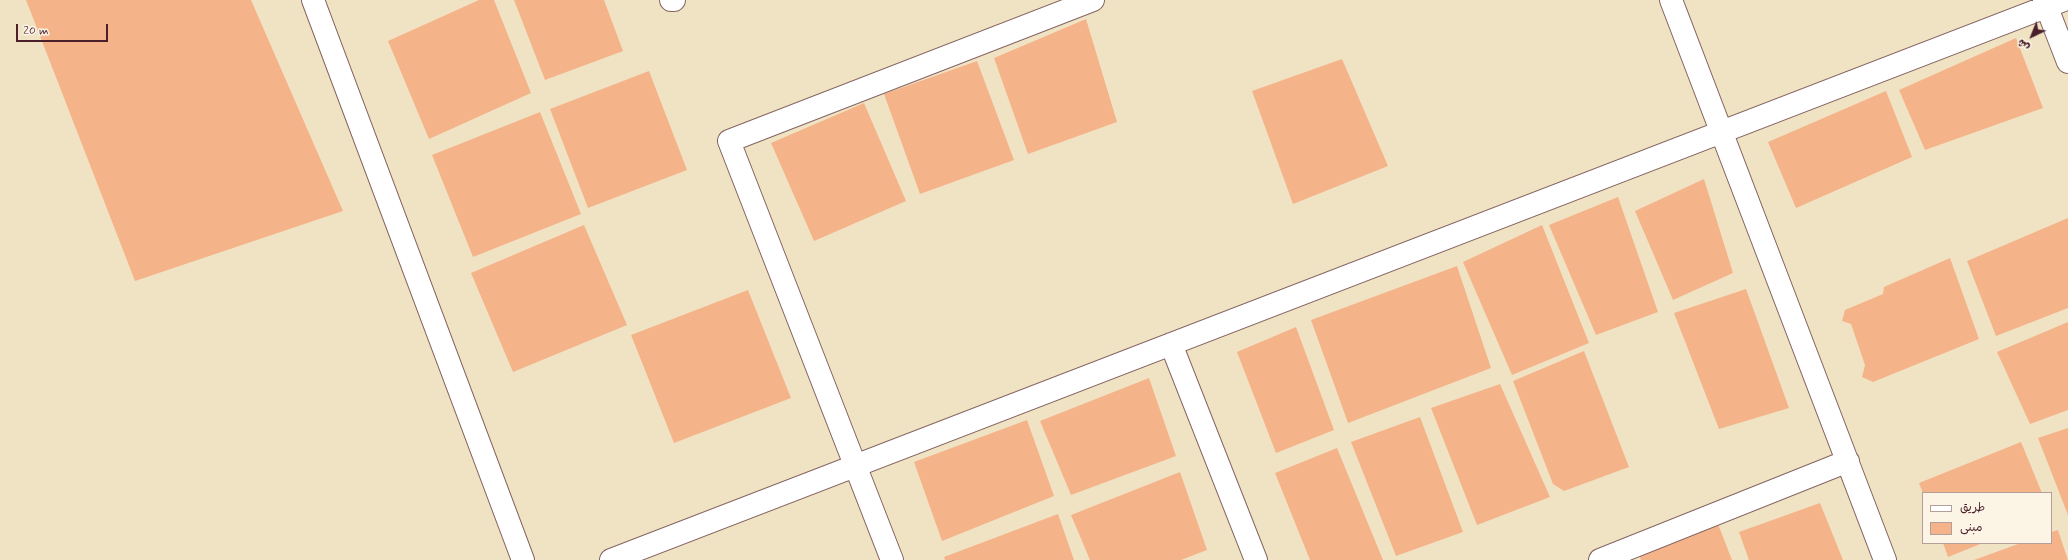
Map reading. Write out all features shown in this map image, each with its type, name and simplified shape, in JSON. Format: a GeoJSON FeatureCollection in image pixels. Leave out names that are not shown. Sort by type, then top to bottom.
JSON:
{"type":"FeatureCollection","features":[{"type":"Feature","properties":{"kind":"street"},"geometry":{"type":"LineString","coordinates":[[313,0],[523,560]]}},
{"type":"Feature","properties":{"kind":"street"},"geometry":{"type":"LineString","coordinates":[[892,560],[729,141],[1093,0]]}},
{"type":"Feature","properties":{"kind":"street"},"geometry":{"type":"LineString","coordinates":[[1671,0],[1885,560]]}},
{"type":"Feature","properties":{"kind":"street"},"geometry":{"type":"LineString","coordinates":[[611,560],[1721,132],[2051,2],[2068,62]]}},
{"type":"Feature","properties":{"kind":"street"},"geometry":{"type":"LineString","coordinates":[[1172,344],[1256,560]]}},
{"type":"Feature","properties":{"kind":"street"},"geometry":{"type":"LineString","coordinates":[[1600,560],[1848,462]]}},
{"type":"Feature","properties":{"kind":"building"},"geometry":{"type":"Polygon","coordinates":[[[26,0],[251,0],[343,211],[135,281],[26,0]]]}},
{"type":"Feature","properties":{"kind":"building"},"geometry":{"type":"Polygon","coordinates":[[[479,0],[494,0],[531,93],[429,139],[388,41],[479,0]]]}},
{"type":"Feature","properties":{"kind":"building"},"geometry":{"type":"Polygon","coordinates":[[[514,0],[604,0],[623,51],[545,80],[514,0]]]}},
{"type":"Feature","properties":{"kind":"building"},"geometry":{"type":"Polygon","coordinates":[[[1086,19],[1117,122],[1028,154],[994,58],[1086,19]]]}},
{"type":"Feature","properties":{"kind":"building"},"geometry":{"type":"Polygon","coordinates":[[[2016,38],[2043,108],[1925,150],[1899,90],[2016,38]]]}},
{"type":"Feature","properties":{"kind":"building"},"geometry":{"type":"Polygon","coordinates":[[[1342,59],[1388,166],[1293,204],[1252,91],[1342,59]]]}},
{"type":"Feature","properties":{"kind":"building"},"geometry":{"type":"Polygon","coordinates":[[[977,61],[1014,160],[920,194],[884,94],[977,61]]]}},
{"type":"Feature","properties":{"kind":"building"},"geometry":{"type":"Polygon","coordinates":[[[649,71],[687,170],[588,208],[550,109],[649,71]]]}},
{"type":"Feature","properties":{"kind":"building"},"geometry":{"type":"Polygon","coordinates":[[[1886,91],[1912,157],[1796,208],[1768,142],[1886,91]]]}},
{"type":"Feature","properties":{"kind":"building"},"geometry":{"type":"Polygon","coordinates":[[[864,103],[906,201],[814,241],[771,143],[864,103]]]}},
{"type":"Feature","properties":{"kind":"building"},"geometry":{"type":"Polygon","coordinates":[[[540,112],[581,214],[473,257],[432,155],[540,112]]]}},
{"type":"Feature","properties":{"kind":"building"},"geometry":{"type":"Polygon","coordinates":[[[1704,179],[1733,273],[1673,300],[1635,211],[1704,179]]]}},
{"type":"Feature","properties":{"kind":"building"},"geometry":{"type":"Polygon","coordinates":[[[1618,197],[1658,312],[1596,335],[1549,225],[1618,197]]]}},
{"type":"Feature","properties":{"kind":"building"},"geometry":{"type":"Polygon","coordinates":[[[2068,218],[2068,308],[1996,336],[1967,261],[2068,218]]]}},
{"type":"Feature","properties":{"kind":"building"},"geometry":{"type":"Polygon","coordinates":[[[584,225],[627,325],[513,372],[471,273],[584,225]]]}},
{"type":"Feature","properties":{"kind":"building"},"geometry":{"type":"Polygon","coordinates":[[[1542,225],[1589,343],[1512,375],[1463,262],[1542,225]]]}},
{"type":"Feature","properties":{"kind":"building"},"geometry":{"type":"Polygon","coordinates":[[[1950,258],[1979,339],[1873,382],[1862,377],[1865,365],[1851,324],[1842,321],[1845,310],[1883,294],[1884,287],[1950,258]]]}},
{"type":"Feature","properties":{"kind":"building"},"geometry":{"type":"Polygon","coordinates":[[[1457,266],[1491,368],[1348,423],[1311,320],[1457,266]]]}},
{"type":"Feature","properties":{"kind":"building"},"geometry":{"type":"Polygon","coordinates":[[[1746,289],[1789,408],[1719,429],[1674,313],[1746,289]]]}},
{"type":"Feature","properties":{"kind":"building"},"geometry":{"type":"Polygon","coordinates":[[[748,290],[791,398],[674,443],[631,335],[748,290]]]}},
{"type":"Feature","properties":{"kind":"building"},"geometry":{"type":"Polygon","coordinates":[[[2068,322],[2068,410],[2030,424],[1997,352],[2068,322]]]}},
{"type":"Feature","properties":{"kind":"building"},"geometry":{"type":"Polygon","coordinates":[[[1296,327],[1334,430],[1276,453],[1237,352],[1296,327]]]}},
{"type":"Feature","properties":{"kind":"building"},"geometry":{"type":"Polygon","coordinates":[[[1584,351],[1629,467],[1564,491],[1553,484],[1513,381],[1584,351]]]}},
{"type":"Feature","properties":{"kind":"building"},"geometry":{"type":"Polygon","coordinates":[[[1149,378],[1176,456],[1071,495],[1040,421],[1149,378]]]}},
{"type":"Feature","properties":{"kind":"building"},"geometry":{"type":"Polygon","coordinates":[[[1500,384],[1550,497],[1477,525],[1431,408],[1500,384]]]}},
{"type":"Feature","properties":{"kind":"building"},"geometry":{"type":"Polygon","coordinates":[[[1420,417],[1463,532],[1396,556],[1351,442],[1420,417]]]}},
{"type":"Feature","properties":{"kind":"building"},"geometry":{"type":"Polygon","coordinates":[[[1027,420],[1054,496],[942,541],[914,462],[1027,420]]]}},
{"type":"Feature","properties":{"kind":"building"},"geometry":{"type":"Polygon","coordinates":[[[2068,428],[2068,515],[2038,438],[2068,428]]]}},
{"type":"Feature","properties":{"kind":"building"},"geometry":{"type":"Polygon","coordinates":[[[2021,442],[2042,492],[1923,492],[1919,483],[2021,442]]]}},
{"type":"Feature","properties":{"kind":"building"},"geometry":{"type":"Polygon","coordinates":[[[1337,448],[1383,560],[1310,560],[1275,473],[1337,448]]]}},
{"type":"Feature","properties":{"kind":"building"},"geometry":{"type":"Polygon","coordinates":[[[1180,472],[1207,550],[1181,560],[1090,560],[1071,515],[1180,472]]]}},
{"type":"Feature","properties":{"kind":"building"},"geometry":{"type":"Polygon","coordinates":[[[1820,503],[1843,560],[1749,560],[1739,532],[1820,503]]]}},
{"type":"Feature","properties":{"kind":"building"},"geometry":{"type":"Polygon","coordinates":[[[1058,514],[1074,560],[945,560],[944,557],[1058,514]]]}},
{"type":"Feature","properties":{"kind":"building"},"geometry":{"type":"Polygon","coordinates":[[[1718,524],[1732,560],[1641,560],[1639,555],[1718,524]]]}},
{"type":"Feature","properties":{"kind":"building"},"geometry":{"type":"Polygon","coordinates":[[[2058,530],[2068,560],[1974,560],[2018,544],[2052,544],[2052,532],[2058,530]]]}},
{"type":"Feature","properties":{"kind":"building"},"geometry":{"type":"Polygon","coordinates":[[[1943,544],[1980,544],[1948,557],[1943,544]]]}}]}
